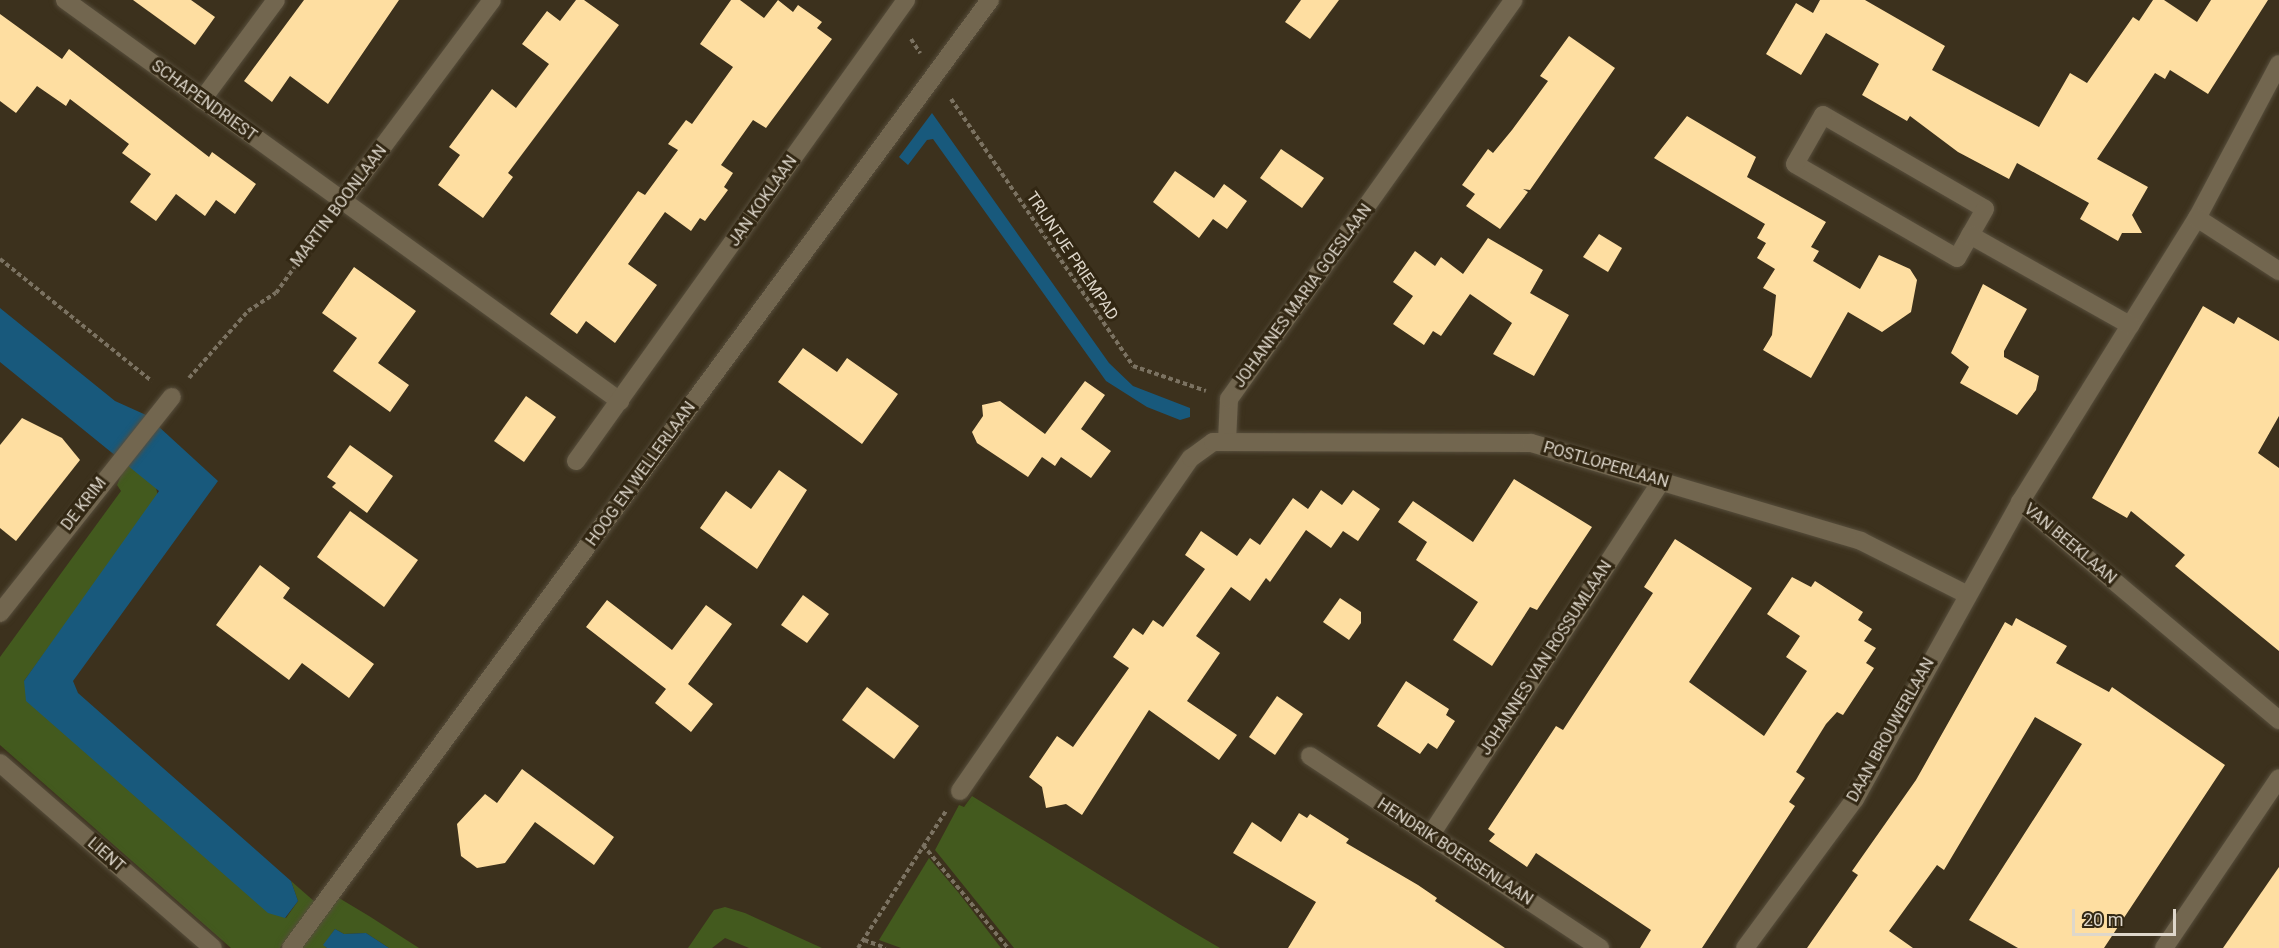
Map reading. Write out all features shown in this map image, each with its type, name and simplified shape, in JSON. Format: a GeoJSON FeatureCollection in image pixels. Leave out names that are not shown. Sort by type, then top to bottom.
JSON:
{"type":"FeatureCollection","features":[{"type":"Feature","properties":{"kind":"street","name":"SCHAPENDRIEST"},"geometry":{"type":"LineString","coordinates":[[65,0],[343,200]]}},
{"type":"Feature","properties":{"kind":"street"},"geometry":{"type":"LineString","coordinates":[[202,100],[276,0]]}},
{"type":"Feature","properties":{"kind":"street","name":"MARTIN BOONLAAN"},"geometry":{"type":"LineString","coordinates":[[343,200],[492,0]]}},
{"type":"Feature","properties":{"kind":"street","name":"JAN KOKLAAN"},"geometry":{"type":"LineString","coordinates":[[576,461],[906,0]]}},
{"type":"Feature","properties":{"kind":"street","name":"HOOG EN WELLERLAAN"},"geometry":{"type":"LineString","coordinates":[[291,948],[990,0]]}},
{"type":"Feature","properties":{"kind":"street","name":"JOHANNES MARIA GOESLAAN"},"geometry":{"type":"LineString","coordinates":[[1227,441],[1229,399],[1514,0]]}},
{"type":"Feature","properties":{"kind":"street","name":"VAN BEEKLAAN"},"geometry":{"type":"LineString","coordinates":[[2279,64],[2197,218],[2020,502],[2279,720]]}},
{"type":"Feature","properties":{"kind":"street"},"geometry":{"type":"LineString","coordinates":[[1823,115],[1985,210],[1970,235],[1957,258],[1795,164],[1823,115]]}},
{"type":"Feature","properties":{"kind":"street"},"geometry":{"type":"LineString","coordinates":[[343,200],[620,401]]}},
{"type":"Feature","properties":{"kind":"street"},"geometry":{"type":"LineString","coordinates":[[2197,218],[2279,271]]}},
{"type":"Feature","properties":{"kind":"street"},"geometry":{"type":"LineString","coordinates":[[1970,235],[2130,324]]}},
{"type":"Feature","properties":{"kind":"street","name":"DE KRIM"},"geometry":{"type":"LineString","coordinates":[[0,613],[156,413],[172,398]]}},
{"type":"Feature","properties":{"kind":"street"},"geometry":{"type":"LineString","coordinates":[[960,791],[1191,458],[1213,442],[1227,441]]}},
{"type":"Feature","properties":{"kind":"street","name":"POSTLOPERLAAN"},"geometry":{"type":"LineString","coordinates":[[1227,441],[1264,445],[1531,443],[1861,541],[1966,594]]}},
{"type":"Feature","properties":{"kind":"street","name":"JOHANNES VAN ROSSUMLAAN"},"geometry":{"type":"LineString","coordinates":[[1430,836],[1661,481]]}},
{"type":"Feature","properties":{"kind":"street","name":"DAAN BROUWERLAAN"},"geometry":{"type":"LineString","coordinates":[[1745,948],[1855,799],[1966,594],[2020,502]]}},
{"type":"Feature","properties":{"kind":"street","name":"HENDRIK BOERSENLAAN"},"geometry":{"type":"LineString","coordinates":[[1310,756],[1600,948]]}},
{"type":"Feature","properties":{"kind":"street","name":"LIENT"},"geometry":{"type":"LineString","coordinates":[[0,762],[213,948]]}},
{"type":"Feature","properties":{"kind":"street"},"geometry":{"type":"LineString","coordinates":[[2164,948],[2279,778]]}},
{"type":"Feature","properties":{"kind":"path","name":"TRIJNTJE PRIEMPAD"},"geometry":{"type":"LineString","coordinates":[[934,75],[1133,366],[1229,399]]}},
{"type":"Feature","properties":{"kind":"path","name":"MARTIN BOONLAAN"},"geometry":{"type":"LineString","coordinates":[[172,398],[248,311],[276,292],[343,200]]}},
{"type":"Feature","properties":{"kind":"path"},"geometry":{"type":"LineString","coordinates":[[0,259],[172,398]]}},
{"type":"Feature","properties":{"kind":"path"},"geometry":{"type":"LineString","coordinates":[[858,948],[960,791]]}},
{"type":"Feature","properties":{"kind":"path"},"geometry":{"type":"LineString","coordinates":[[923,845],[1008,948]]}},
{"type":"Feature","properties":{"kind":"path"},"geometry":{"type":"LineString","coordinates":[[864,940],[886,948]]}},
{"type":"Feature","properties":{"kind":"green space"},"geometry":{"type":"Polygon","coordinates":[[[126,463],[156,487],[158,497],[24,681],[277,913],[286,918],[298,901],[291,881],[315,902],[280,948],[231,948],[0,745],[0,657],[121,491],[117,485],[126,463]]]}},
{"type":"Feature","properties":{"kind":"green space"},"geometry":{"type":"Polygon","coordinates":[[[972,796],[1220,948],[1014,948],[935,850],[959,805],[964,807],[972,796]]]}},
{"type":"Feature","properties":{"kind":"green space"},"geometry":{"type":"Polygon","coordinates":[[[929,858],[1001,948],[901,948],[879,940],[929,858]]]}},
{"type":"Feature","properties":{"kind":"green space"},"geometry":{"type":"Polygon","coordinates":[[[339,898],[419,948],[389,948],[366,933],[344,934],[335,929],[324,945],[327,948],[302,948],[339,898]]]}},
{"type":"Feature","properties":{"kind":"green space"},"geometry":{"type":"Polygon","coordinates":[[[725,907],[745,913],[822,948],[749,948],[725,938],[712,948],[688,948],[714,910],[725,907]]]}},
{"type":"Feature","properties":{"kind":"water"},"geometry":{"type":"Polygon","coordinates":[[[932,113],[1109,363],[1133,386],[1190,408],[1190,417],[1180,420],[1147,407],[1106,381],[933,139],[927,140],[908,165],[899,157],[932,113]]]}},
{"type":"Feature","properties":{"kind":"water"},"geometry":{"type":"Polygon","coordinates":[[[0,308],[115,401],[146,415],[218,481],[73,681],[78,693],[291,881],[298,901],[285,918],[268,913],[26,701],[24,681],[159,491],[0,362],[0,308]]]}},
{"type":"Feature","properties":{"kind":"water"},"geometry":{"type":"Polygon","coordinates":[[[335,929],[344,934],[366,933],[389,948],[327,948],[323,945],[335,929]]]}},
{"type":"Feature","properties":{"kind":"building"},"geometry":{"type":"Polygon","coordinates":[[[133,0],[191,0],[215,17],[195,45],[133,0]]]}},
{"type":"Feature","properties":{"kind":"building"},"geometry":{"type":"Polygon","coordinates":[[[304,0],[399,0],[328,104],[290,76],[272,102],[244,81],[304,0]]]}},
{"type":"Feature","properties":{"kind":"building"},"geometry":{"type":"Polygon","coordinates":[[[576,0],[584,0],[619,25],[508,173],[513,177],[483,218],[438,185],[460,155],[449,147],[492,89],[516,108],[549,64],[522,44],[547,11],[560,21],[576,0]]]}},
{"type":"Feature","properties":{"kind":"building"},"geometry":{"type":"Polygon","coordinates":[[[731,0],[740,0],[764,18],[778,0],[793,12],[798,5],[822,22],[817,28],[832,39],[766,128],[753,120],[721,165],[733,173],[724,187],[728,190],[705,221],[700,218],[691,231],[665,212],[628,264],[657,285],[615,343],[586,321],[577,334],[550,314],[638,191],[645,195],[678,150],[668,144],[686,120],[692,124],[733,67],[700,44],[731,0]]]}},
{"type":"Feature","properties":{"kind":"building"},"geometry":{"type":"Polygon","coordinates":[[[1301,0],[1339,0],[1310,39],[1285,22],[1301,0]]]}},
{"type":"Feature","properties":{"kind":"building"},"geometry":{"type":"Polygon","coordinates":[[[1820,0],[1865,0],[1945,46],[1932,70],[2039,127],[2070,73],[2087,83],[2133,17],[2139,21],[2153,0],[2164,0],[2197,22],[2211,0],[2268,0],[2208,94],[2170,70],[2165,79],[2155,73],[2097,159],[2148,187],[2132,215],[2142,233],[2122,233],[2118,241],[2080,219],[2089,203],[2017,163],[2009,179],[1958,152],[1910,116],[1907,121],[1862,95],[1879,64],[1826,33],[1801,75],[1766,54],[1796,3],[1813,13],[1820,0]]]}},
{"type":"Feature","properties":{"kind":"building"},"geometry":{"type":"Polygon","coordinates":[[[0,14],[62,59],[69,49],[209,157],[212,152],[256,184],[235,214],[216,200],[205,216],[176,194],[156,221],[130,202],[151,174],[122,153],[129,144],[70,99],[66,106],[37,86],[16,113],[0,101],[0,14]]]}},
{"type":"Feature","properties":{"kind":"building"},"geometry":{"type":"Polygon","coordinates":[[[1569,36],[1615,68],[1530,190],[1523,189],[1528,192],[1500,229],[1466,206],[1475,194],[1462,185],[1488,149],[1493,153],[1548,81],[1540,76],[1569,36]]]}},
{"type":"Feature","properties":{"kind":"building"},"geometry":{"type":"Polygon","coordinates":[[[1687,116],[1756,157],[1747,177],[1826,222],[1811,247],[1819,251],[1813,261],[1860,289],[1879,255],[1910,269],[1917,280],[1911,312],[1882,332],[1848,312],[1811,378],[1763,350],[1772,335],[1776,295],[1763,288],[1775,269],[1757,258],[1766,243],[1757,238],[1765,224],[1654,158],[1687,116]]]}},
{"type":"Feature","properties":{"kind":"building"},"geometry":{"type":"Polygon","coordinates":[[[1281,149],[1324,178],[1302,208],[1260,178],[1281,149]]]}},
{"type":"Feature","properties":{"kind":"building"},"geometry":{"type":"Polygon","coordinates":[[[1175,171],[1214,198],[1224,184],[1247,201],[1227,229],[1213,219],[1199,238],[1153,202],[1175,171]]]}},
{"type":"Feature","properties":{"kind":"building"},"geometry":{"type":"Polygon","coordinates":[[[1599,234],[1622,248],[1608,272],[1583,257],[1599,234]]]}},
{"type":"Feature","properties":{"kind":"building"},"geometry":{"type":"Polygon","coordinates":[[[1488,238],[1543,270],[1530,293],[1569,315],[1534,376],[1493,354],[1512,323],[1470,294],[1441,336],[1433,331],[1424,345],[1393,324],[1413,296],[1393,282],[1415,251],[1435,266],[1441,257],[1463,274],[1488,238]]]}},
{"type":"Feature","properties":{"kind":"building"},"geometry":{"type":"Polygon","coordinates":[[[354,267],[416,311],[378,363],[409,385],[390,412],[333,371],[357,338],[322,313],[354,267]]]}},
{"type":"Feature","properties":{"kind":"building"},"geometry":{"type":"Polygon","coordinates":[[[1983,284],[2027,309],[2004,351],[2004,357],[2039,376],[2036,390],[2017,415],[1960,383],[1969,367],[1951,353],[1983,284]]]}},
{"type":"Feature","properties":{"kind":"building"},"geometry":{"type":"Polygon","coordinates":[[[2203,306],[2234,324],[2238,317],[2279,341],[2279,416],[2258,453],[2279,468],[2279,651],[2175,566],[2185,555],[2131,511],[2127,518],[2092,498],[2203,306]]]}},
{"type":"Feature","properties":{"kind":"building"},"geometry":{"type":"Polygon","coordinates":[[[803,348],[837,372],[847,358],[898,394],[862,444],[778,382],[803,348]]]}},
{"type":"Feature","properties":{"kind":"building"},"geometry":{"type":"Polygon","coordinates":[[[1085,381],[1105,395],[1081,429],[1111,451],[1091,478],[1061,457],[1055,466],[1042,457],[1028,477],[977,443],[972,432],[983,416],[982,405],[1000,401],[1045,434],[1085,381]]]}},
{"type":"Feature","properties":{"kind":"building"},"geometry":{"type":"Polygon","coordinates":[[[526,396],[556,417],[524,462],[494,441],[526,396]]]}},
{"type":"Feature","properties":{"kind":"building"},"geometry":{"type":"Polygon","coordinates":[[[22,418],[62,438],[80,460],[16,541],[0,528],[0,445],[22,418]]]}},
{"type":"Feature","properties":{"kind":"building"},"geometry":{"type":"Polygon","coordinates":[[[350,445],[393,476],[367,513],[332,487],[336,483],[327,477],[350,445]]]}},
{"type":"Feature","properties":{"kind":"building"},"geometry":{"type":"Polygon","coordinates":[[[779,470],[807,490],[757,569],[700,528],[726,491],[751,509],[779,470]]]}},
{"type":"Feature","properties":{"kind":"building"},"geometry":{"type":"Polygon","coordinates":[[[1514,479],[1592,527],[1537,610],[1530,607],[1492,666],[1453,640],[1478,602],[1416,560],[1427,542],[1398,522],[1413,501],[1473,542],[1514,479]]]}},
{"type":"Feature","properties":{"kind":"building"},"geometry":{"type":"Polygon","coordinates":[[[1321,490],[1342,505],[1353,490],[1380,509],[1358,541],[1343,531],[1331,548],[1306,530],[1270,582],[1266,578],[1250,601],[1231,587],[1196,636],[1220,653],[1187,701],[1237,735],[1219,760],[1149,710],[1082,815],[1066,804],[1046,808],[1042,787],[1029,777],[1057,736],[1073,747],[1129,668],[1113,657],[1133,628],[1143,635],[1153,620],[1163,627],[1205,569],[1185,555],[1201,531],[1237,556],[1250,538],[1260,545],[1293,498],[1308,509],[1321,490]]]}},
{"type":"Feature","properties":{"kind":"building"},"geometry":{"type":"Polygon","coordinates":[[[350,511],[418,560],[384,607],[317,557],[350,511]]]}},
{"type":"Feature","properties":{"kind":"building"},"geometry":{"type":"Polygon","coordinates":[[[1675,539],[1752,588],[1689,682],[1764,736],[1807,671],[1786,657],[1800,636],[1767,614],[1792,577],[1811,587],[1815,581],[1863,612],[1858,620],[1872,629],[1864,641],[1876,648],[1866,663],[1874,668],[1843,715],[1837,712],[1826,724],[1796,772],[1805,778],[1789,802],[1795,806],[1702,948],[1640,948],[1651,930],[1536,853],[1527,867],[1489,841],[1495,834],[1488,829],[1556,726],[1563,730],[1653,593],[1644,587],[1675,539]]]}},
{"type":"Feature","properties":{"kind":"building"},"geometry":{"type":"Polygon","coordinates":[[[260,565],[290,588],[283,598],[374,664],[349,698],[302,663],[289,680],[216,625],[260,565]]]}},
{"type":"Feature","properties":{"kind":"building"},"geometry":{"type":"Polygon","coordinates":[[[803,595],[829,614],[807,643],[781,625],[803,595]]]}},
{"type":"Feature","properties":{"kind":"building"},"geometry":{"type":"Polygon","coordinates":[[[1340,598],[1361,612],[1361,623],[1349,640],[1323,622],[1340,598]]]}},
{"type":"Feature","properties":{"kind":"building"},"geometry":{"type":"Polygon","coordinates":[[[607,600],[672,650],[706,605],[732,624],[688,684],[713,704],[691,732],[655,703],[666,689],[586,627],[607,600]]]}},
{"type":"Feature","properties":{"kind":"building"},"geometry":{"type":"Polygon","coordinates":[[[2016,618],[2067,646],[2056,663],[2109,692],[2112,687],[2225,765],[2104,948],[2018,948],[1969,920],[2082,744],[2035,717],[1944,870],[1937,865],[1889,931],[1913,948],[1807,948],[1858,875],[1852,871],[1916,780],[2005,622],[2012,626],[2016,618]]]}},
{"type":"Feature","properties":{"kind":"building"},"geometry":{"type":"Polygon","coordinates":[[[1406,681],[1449,709],[1446,715],[1455,721],[1437,749],[1428,743],[1420,754],[1377,726],[1406,681]]]}},
{"type":"Feature","properties":{"kind":"building"},"geometry":{"type":"Polygon","coordinates":[[[867,687],[919,726],[894,759],[842,720],[867,687]]]}},
{"type":"Feature","properties":{"kind":"building"},"geometry":{"type":"Polygon","coordinates":[[[1277,696],[1303,714],[1275,755],[1249,737],[1277,696]]]}},
{"type":"Feature","properties":{"kind":"building"},"geometry":{"type":"Polygon","coordinates":[[[522,769],[614,837],[594,865],[535,822],[505,863],[477,868],[461,856],[457,824],[485,794],[497,803],[522,769]]]}},
{"type":"Feature","properties":{"kind":"building"},"geometry":{"type":"Polygon","coordinates":[[[1299,813],[1307,818],[1310,814],[1349,839],[1346,843],[1418,885],[1437,898],[1435,901],[1505,948],[1288,948],[1316,902],[1233,853],[1252,822],[1281,842],[1299,813]]]}},
{"type":"Feature","properties":{"kind":"building"},"geometry":{"type":"Polygon","coordinates":[[[2279,867],[2279,948],[2223,948],[2279,867]]]}}]}
